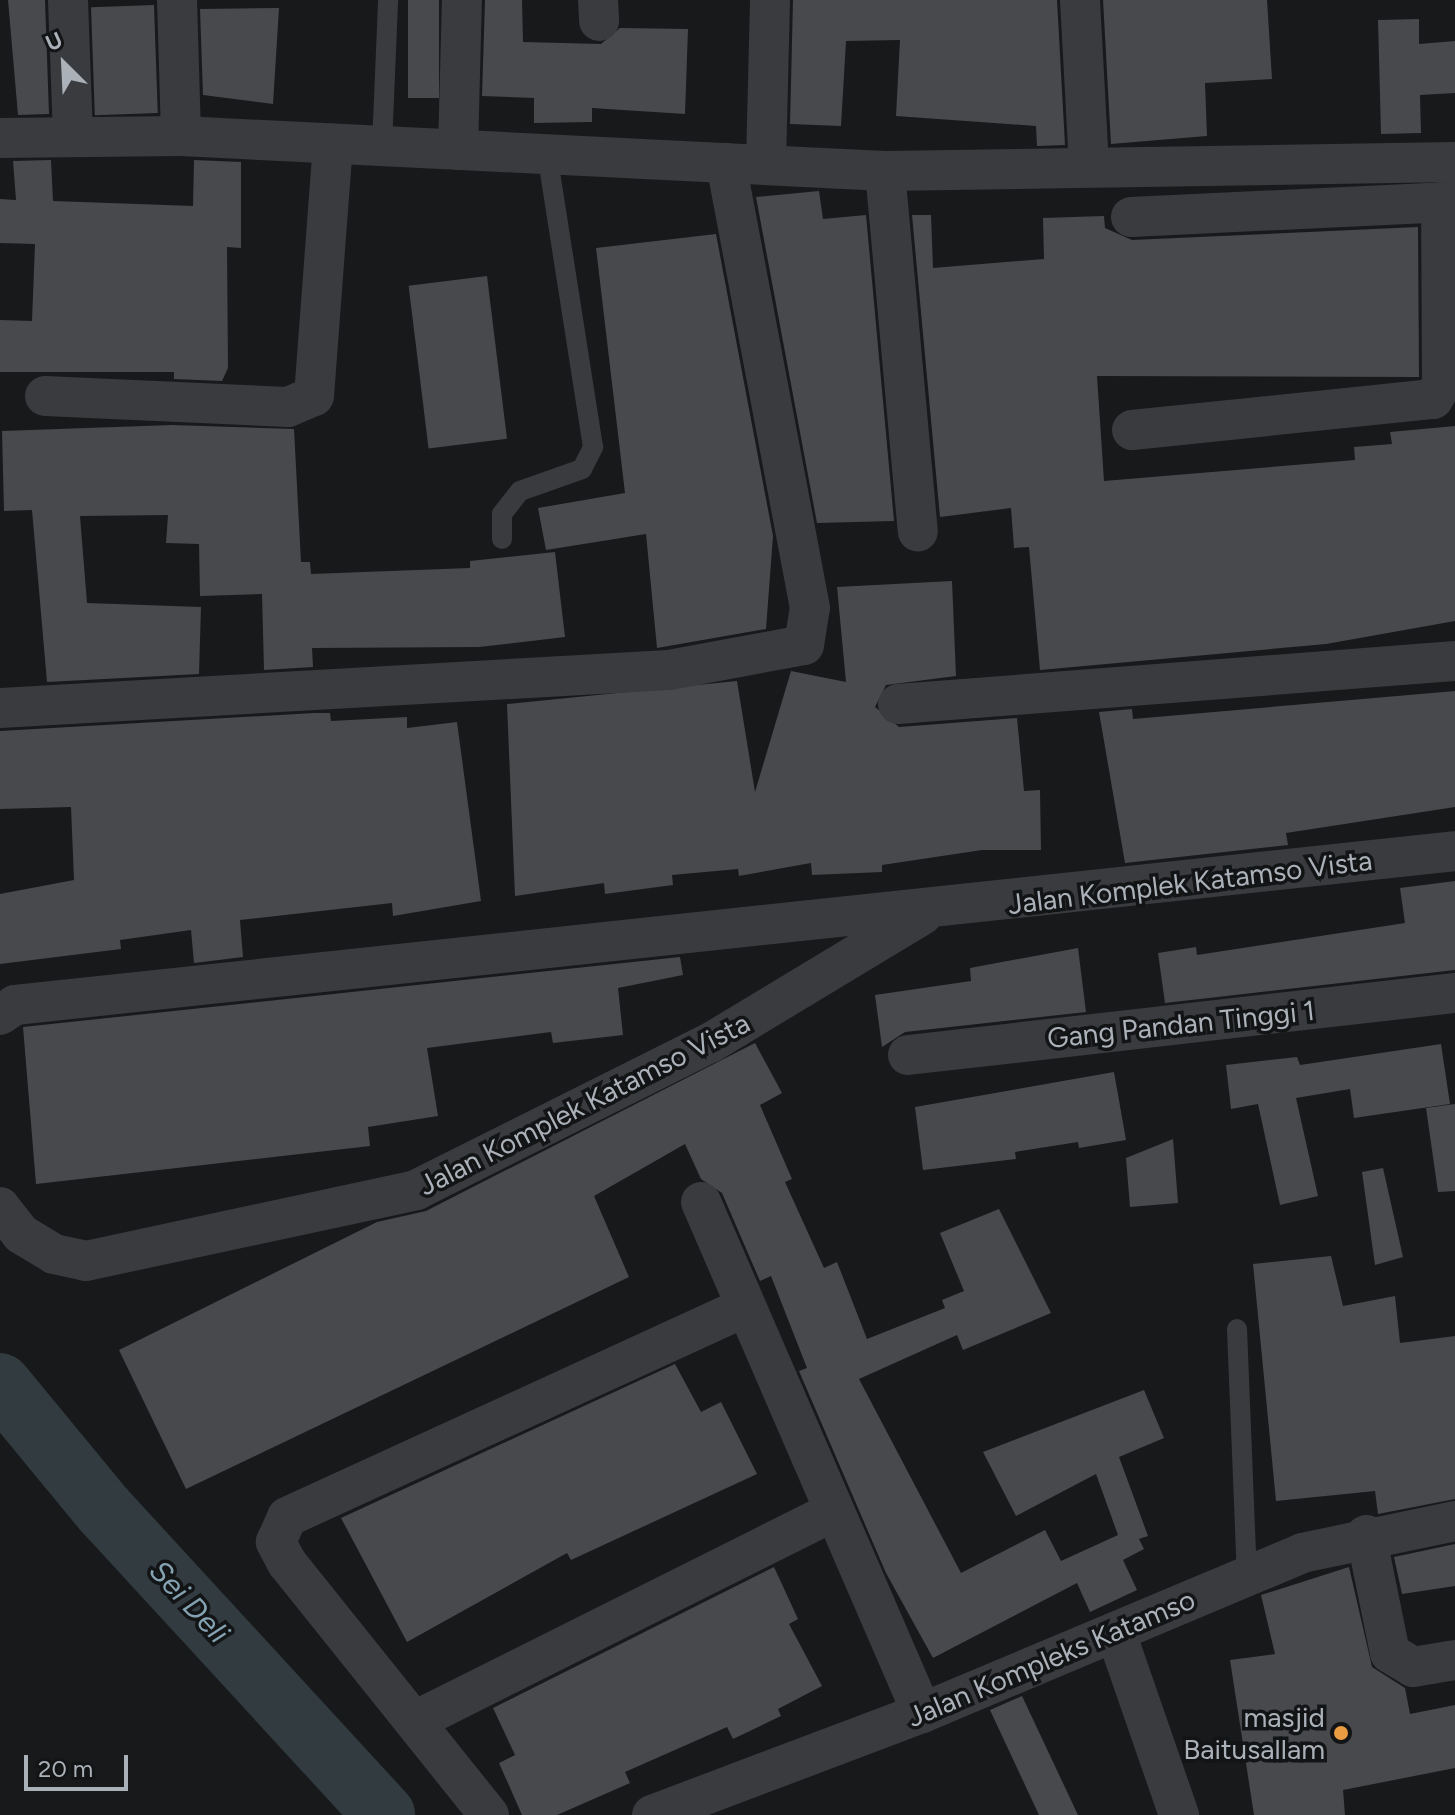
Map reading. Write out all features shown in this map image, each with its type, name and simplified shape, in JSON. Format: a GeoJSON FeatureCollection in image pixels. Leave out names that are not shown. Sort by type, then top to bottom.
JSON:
{"type":"FeatureCollection","features":[{"type":"Feature","properties":{"kind":"street"},"geometry":{"type":"LineString","coordinates":[[68,0],[73,134]]}},
{"type":"Feature","properties":{"kind":"street"},"geometry":{"type":"LineString","coordinates":[[177,0],[181,136]]}},
{"type":"Feature","properties":{"kind":"street"},"geometry":{"type":"LineString","coordinates":[[458,150],[462,0]]}},
{"type":"Feature","properties":{"kind":"street"},"geometry":{"type":"LineString","coordinates":[[766,164],[770,0]]}},
{"type":"Feature","properties":{"kind":"street"},"geometry":{"type":"LineString","coordinates":[[1080,0],[1089,164]]}},
{"type":"Feature","properties":{"kind":"street"},"geometry":{"type":"LineString","coordinates":[[0,138],[73,134],[181,136],[458,150],[548,158],[766,164],[885,171],[1089,164],[1455,162]]}},
{"type":"Feature","properties":{"kind":"street"},"geometry":{"type":"LineString","coordinates":[[45,396],[288,407],[314,396],[333,144]]}},
{"type":"Feature","properties":{"kind":"street"},"geometry":{"type":"LineString","coordinates":[[0,708],[669,670],[804,645],[810,608],[726,163]]}},
{"type":"Feature","properties":{"kind":"street"},"geometry":{"type":"LineString","coordinates":[[885,171],[918,531]]}},
{"type":"Feature","properties":{"kind":"street"},"geometry":{"type":"LineString","coordinates":[[1131,217],[1448,202],[1442,384],[1433,399],[1132,430]]}},
{"type":"Feature","properties":{"kind":"street"},"geometry":{"type":"LineString","coordinates":[[898,704],[1455,661]]}},
{"type":"Feature","properties":{"kind":"street","name":"Jalan Komplek Katamso Vista"},"geometry":{"type":"LineString","coordinates":[[0,1015],[15,1005],[925,913],[1455,851]]}},
{"type":"Feature","properties":{"kind":"street","name":"Jalan Komplek Katamso Vista"},"geometry":{"type":"LineString","coordinates":[[0,1207],[21,1234],[54,1254],[86,1261],[416,1190],[722,1037],[925,913]]}},
{"type":"Feature","properties":{"kind":"street","name":"Gang Pandan Tinggi 1"},"geometry":{"type":"LineString","coordinates":[[908,1055],[1455,993]]}},
{"type":"Feature","properties":{"kind":"street"},"geometry":{"type":"LineString","coordinates":[[701,1202],[830,1513],[922,1713]]}},
{"type":"Feature","properties":{"kind":"street"},"geometry":{"type":"LineString","coordinates":[[489,1815],[417,1720],[287,1563],[276,1542],[287,1517],[745,1307]]}},
{"type":"Feature","properties":{"kind":"street"},"geometry":{"type":"LineString","coordinates":[[417,1720],[830,1513]]}},
{"type":"Feature","properties":{"kind":"street","name":"Jalan Kompleks Katamso"},"geometry":{"type":"LineString","coordinates":[[652,1815],[922,1713],[1247,1575],[1366,1535],[1455,1521]]}},
{"type":"Feature","properties":{"kind":"street"},"geometry":{"type":"LineString","coordinates":[[1366,1535],[1390,1653],[1413,1667],[1455,1660]]}},
{"type":"Feature","properties":{"kind":"street"},"geometry":{"type":"LineString","coordinates":[[1116,1633],[1179,1815]]}},
{"type":"Feature","properties":{"kind":"lane"},"geometry":{"type":"LineString","coordinates":[[382,146],[388,0]]}},
{"type":"Feature","properties":{"kind":"lane"},"geometry":{"type":"LineString","coordinates":[[502,539],[502,514],[520,491],[582,469],[593,447],[548,158]]}},
{"type":"Feature","properties":{"kind":"lane"},"geometry":{"type":"LineString","coordinates":[[1237,1329],[1247,1575]]}},
{"type":"Feature","properties":{"kind":"building"},"geometry":{"type":"Polygon","coordinates":[[[8,0],[45,0],[49,114],[18,115],[8,0]]]}},
{"type":"Feature","properties":{"kind":"building"},"geometry":{"type":"Polygon","coordinates":[[[408,0],[439,0],[439,98],[408,98],[408,0]]]}},
{"type":"Feature","properties":{"kind":"building"},"geometry":{"type":"Polygon","coordinates":[[[485,0],[522,0],[523,42],[601,44],[620,28],[688,29],[685,114],[592,108],[592,122],[534,123],[534,98],[482,96],[485,0]]]}},
{"type":"Feature","properties":{"kind":"building"},"geometry":{"type":"Polygon","coordinates":[[[793,0],[1057,0],[1065,145],[1037,146],[1036,126],[896,116],[900,40],[846,41],[841,126],[790,124],[793,0]]]}},
{"type":"Feature","properties":{"kind":"building"},"geometry":{"type":"Polygon","coordinates":[[[1103,0],[1267,0],[1272,79],[1205,83],[1207,136],[1111,144],[1103,0]]]}},
{"type":"Feature","properties":{"kind":"building"},"geometry":{"type":"Polygon","coordinates":[[[154,5],[158,113],[95,115],[91,7],[154,5]]]}},
{"type":"Feature","properties":{"kind":"building"},"geometry":{"type":"Polygon","coordinates":[[[279,8],[273,104],[203,95],[200,9],[279,8]]]}},
{"type":"Feature","properties":{"kind":"building"},"geometry":{"type":"Polygon","coordinates":[[[1419,19],[1419,44],[1455,41],[1455,93],[1420,95],[1421,133],[1381,134],[1378,20],[1419,19]]]}},
{"type":"Feature","properties":{"kind":"building"},"geometry":{"type":"Polygon","coordinates":[[[51,160],[53,201],[193,206],[194,160],[241,162],[241,248],[227,247],[228,368],[222,381],[174,379],[174,372],[0,372],[0,320],[32,321],[35,244],[0,243],[0,199],[16,200],[13,161],[51,160]]]}},
{"type":"Feature","properties":{"kind":"building"},"geometry":{"type":"Polygon","coordinates":[[[819,191],[823,219],[866,215],[894,521],[817,523],[756,197],[819,191]]]}},
{"type":"Feature","properties":{"kind":"building"},"geometry":{"type":"Polygon","coordinates":[[[912,215],[931,215],[933,268],[1044,259],[1043,218],[1104,216],[1105,228],[1132,240],[1418,227],[1419,377],[1097,376],[1104,481],[1355,460],[1354,447],[1392,444],[1390,432],[1455,426],[1455,621],[1326,644],[1040,670],[1029,547],[1014,548],[1011,508],[940,517],[912,215]]]}},
{"type":"Feature","properties":{"kind":"building"},"geometry":{"type":"Polygon","coordinates":[[[716,234],[773,536],[766,629],[657,648],[646,534],[546,550],[538,508],[625,493],[596,248],[716,234]]]}},
{"type":"Feature","properties":{"kind":"building"},"geometry":{"type":"Polygon","coordinates":[[[487,276],[507,439],[429,448],[409,286],[487,276]]]}},
{"type":"Feature","properties":{"kind":"building"},"geometry":{"type":"Polygon","coordinates":[[[172,425],[294,429],[301,562],[310,562],[311,574],[470,568],[470,561],[555,552],[565,637],[479,647],[312,648],[313,667],[264,670],[262,594],[200,596],[199,544],[166,543],[168,515],[80,516],[87,603],[201,607],[199,674],[47,682],[32,510],[4,511],[2,431],[172,425]]]}},
{"type":"Feature","properties":{"kind":"building"},"geometry":{"type":"Polygon","coordinates":[[[952,581],[956,676],[886,685],[875,707],[899,727],[1017,718],[1024,791],[1040,790],[1041,850],[982,850],[882,865],[882,872],[812,875],[811,863],[739,876],[738,869],[672,875],[673,885],[605,894],[604,883],[515,896],[507,704],[737,681],[755,792],[791,671],[846,682],[837,587],[952,581]]]}},
{"type":"Feature","properties":{"kind":"building"},"geometry":{"type":"Polygon","coordinates":[[[1455,691],[1455,807],[1286,833],[1288,845],[1125,863],[1099,712],[1132,709],[1133,719],[1455,691]]]}},
{"type":"Feature","properties":{"kind":"building"},"geometry":{"type":"Polygon","coordinates":[[[330,713],[331,721],[407,717],[407,728],[457,722],[481,901],[393,916],[392,903],[240,920],[243,957],[194,963],[191,930],[120,940],[121,949],[0,964],[0,894],[74,880],[71,807],[0,809],[0,731],[330,713]]]}},
{"type":"Feature","properties":{"kind":"building"},"geometry":{"type":"Polygon","coordinates":[[[1455,881],[1455,970],[1165,1003],[1158,953],[1196,947],[1197,955],[1405,923],[1400,888],[1455,881]]]}},
{"type":"Feature","properties":{"kind":"building"},"geometry":{"type":"Polygon","coordinates":[[[1078,948],[1086,1012],[905,1032],[882,1047],[875,995],[971,981],[970,968],[1078,948]]]}},
{"type":"Feature","properties":{"kind":"building"},"geometry":{"type":"Polygon","coordinates":[[[680,957],[683,975],[618,988],[623,1035],[553,1043],[551,1032],[427,1048],[438,1116],[368,1127],[370,1146],[36,1184],[23,1027],[680,957]]]}},
{"type":"Feature","properties":{"kind":"building"},"geometry":{"type":"Polygon","coordinates":[[[755,1043],[782,1093],[760,1105],[792,1179],[785,1182],[824,1268],[837,1262],[867,1339],[945,1308],[942,1300],[964,1291],[940,1233],[999,1209],[1051,1313],[963,1350],[957,1335],[859,1379],[961,1573],[1045,1530],[1061,1561],[1118,1535],[1096,1474],[1016,1516],[983,1452],[1144,1390],[1164,1438],[1119,1457],[1148,1536],[1139,1539],[1144,1549],[1123,1560],[1137,1590],[1090,1612],[1077,1583],[933,1658],[886,1573],[799,1371],[807,1368],[771,1276],[760,1281],[722,1193],[701,1179],[685,1144],[594,1196],[629,1277],[186,1489],[119,1350],[377,1222],[426,1211],[755,1043]]]}},
{"type":"Feature","properties":{"kind":"building"},"geometry":{"type":"Polygon","coordinates":[[[1441,1044],[1450,1104],[1354,1118],[1350,1089],[1296,1098],[1318,1196],[1280,1205],[1258,1104],[1231,1109],[1226,1065],[1297,1057],[1300,1065],[1441,1044]]]}},
{"type":"Feature","properties":{"kind":"building"},"geometry":{"type":"Polygon","coordinates":[[[1114,1072],[1126,1140],[1079,1148],[1078,1142],[1015,1152],[1016,1159],[923,1170],[915,1107],[1114,1072]]]}},
{"type":"Feature","properties":{"kind":"building"},"geometry":{"type":"Polygon","coordinates":[[[1455,1104],[1455,1191],[1438,1192],[1426,1108],[1455,1104]]]}},
{"type":"Feature","properties":{"kind":"building"},"geometry":{"type":"Polygon","coordinates":[[[1173,1139],[1178,1203],[1130,1207],[1126,1158],[1173,1139]]]}},
{"type":"Feature","properties":{"kind":"building"},"geometry":{"type":"Polygon","coordinates":[[[1383,1168],[1403,1257],[1375,1265],[1362,1172],[1383,1168]]]}},
{"type":"Feature","properties":{"kind":"building"},"geometry":{"type":"Polygon","coordinates":[[[1331,1256],[1343,1306],[1395,1296],[1400,1343],[1455,1336],[1455,1499],[1378,1514],[1375,1491],[1276,1501],[1253,1264],[1331,1256]]]}},
{"type":"Feature","properties":{"kind":"building"},"geometry":{"type":"Polygon","coordinates":[[[675,1364],[701,1412],[721,1402],[757,1474],[571,1560],[567,1553],[407,1642],[341,1518],[675,1364]]]}},
{"type":"Feature","properties":{"kind":"building"},"geometry":{"type":"Polygon","coordinates":[[[1455,1544],[1455,1586],[1402,1594],[1394,1557],[1455,1544]]]}},
{"type":"Feature","properties":{"kind":"building"},"geometry":{"type":"Polygon","coordinates":[[[774,1567],[798,1619],[789,1624],[822,1686],[778,1709],[781,1716],[733,1739],[727,1727],[625,1772],[630,1783],[557,1815],[522,1815],[499,1763],[515,1755],[493,1708],[774,1567]]]}},
{"type":"Feature","properties":{"kind":"building"},"geometry":{"type":"Polygon","coordinates":[[[1349,1567],[1372,1667],[1405,1688],[1410,1714],[1455,1705],[1455,1768],[1343,1790],[1345,1815],[1254,1815],[1230,1660],[1275,1654],[1261,1595],[1349,1567]]]}},
{"type":"Feature","properties":{"kind":"building"},"geometry":{"type":"Polygon","coordinates":[[[1022,1696],[1078,1815],[1039,1815],[990,1710],[1022,1696]]]}},
{"type":"Feature","properties":{"kind":"waterway","name":"Sei Deli"},"geometry":{"type":"LineString","coordinates":[[0,1384],[104,1510],[384,1815]]}},
{"type":"Feature","properties":{"kind":"place","name":"masjid Baitusallam"},"geometry":{"type":"Point","coordinates":[1341,1733]}}]}
